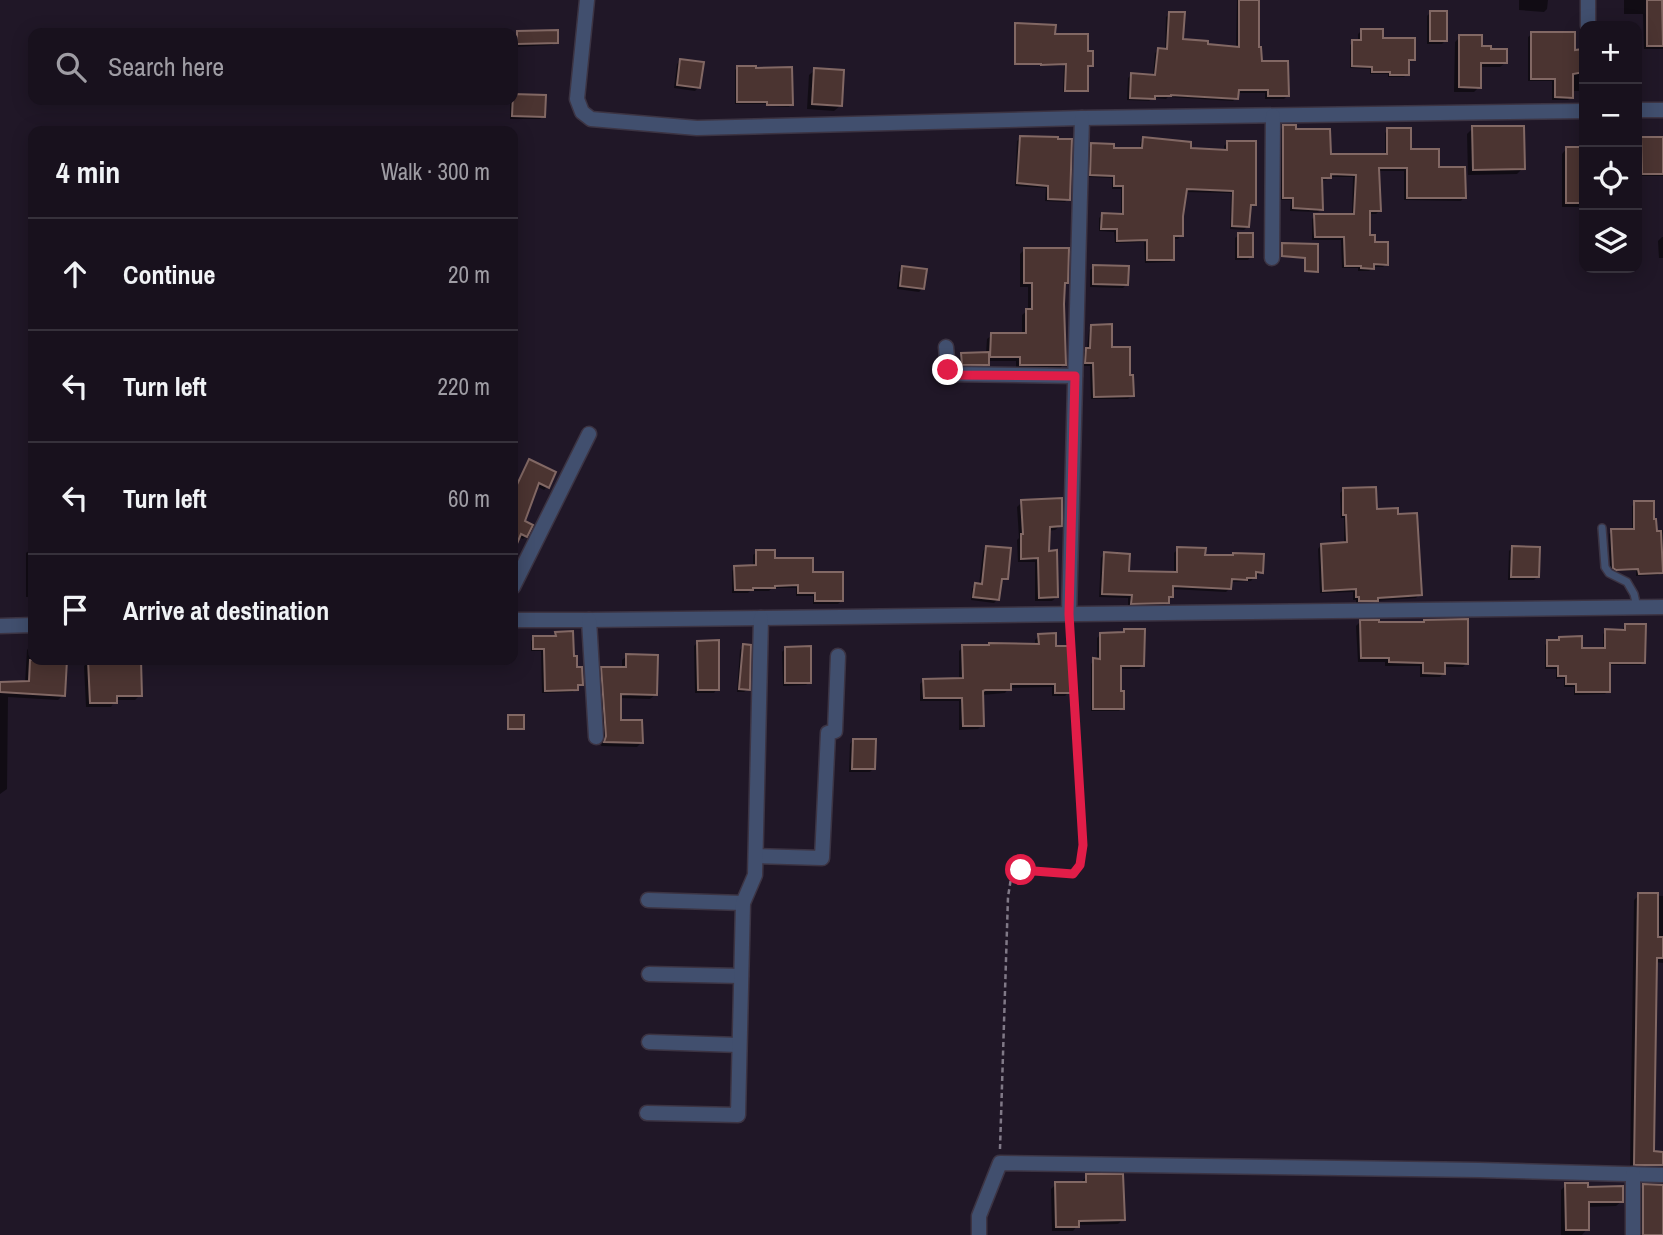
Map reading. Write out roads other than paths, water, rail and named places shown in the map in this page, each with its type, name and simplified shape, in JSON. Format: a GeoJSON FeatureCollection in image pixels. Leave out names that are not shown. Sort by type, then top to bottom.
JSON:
{"type":"FeatureCollection","features":[{"type":"Feature","properties":{"kind":"street"},"geometry":{"type":"LineString","coordinates":[[587,0],[578,99],[582,113],[591,119],[697,128],[1082,118],[1579,111]]}},
{"type":"Feature","properties":{"kind":"street"},"geometry":{"type":"LineString","coordinates":[[1588,0],[1588,21]]}},
{"type":"Feature","properties":{"kind":"street"},"geometry":{"type":"LineString","coordinates":[[1642,110],[1663,110]]}},
{"type":"Feature","properties":{"kind":"street"},"geometry":{"type":"LineString","coordinates":[[1272,258],[1273,116]]}},
{"type":"Feature","properties":{"kind":"street"},"geometry":{"type":"LineString","coordinates":[[1069,614],[1082,118]]}},
{"type":"Feature","properties":{"kind":"street"},"geometry":{"type":"LineString","coordinates":[[946,347],[948,370],[952,374],[1075,376]]}},
{"type":"Feature","properties":{"kind":"street"},"geometry":{"type":"LineString","coordinates":[[518,577],[589,434]]}},
{"type":"Feature","properties":{"kind":"street"},"geometry":{"type":"LineString","coordinates":[[518,620],[1663,607]]}},
{"type":"Feature","properties":{"kind":"street"},"geometry":{"type":"LineString","coordinates":[[647,1113],[737,1115],[743,903],[755,875],[756,856],[761,618]]}},
{"type":"Feature","properties":{"kind":"street"},"geometry":{"type":"LineString","coordinates":[[589,620],[596,737]]}},
{"type":"Feature","properties":{"kind":"street"},"geometry":{"type":"LineString","coordinates":[[0,626],[28,625]]}},
{"type":"Feature","properties":{"kind":"street"},"geometry":{"type":"LineString","coordinates":[[756,856],[822,858],[828,733],[835,731],[838,656]]}},
{"type":"Feature","properties":{"kind":"street"},"geometry":{"type":"LineString","coordinates":[[648,901],[743,903]]}},
{"type":"Feature","properties":{"kind":"street"},"geometry":{"type":"LineString","coordinates":[[649,974],[741,976]]}},
{"type":"Feature","properties":{"kind":"street"},"geometry":{"type":"LineString","coordinates":[[649,1042],[739,1045]]}},
{"type":"Feature","properties":{"kind":"street"},"geometry":{"type":"LineString","coordinates":[[979,1235],[979,1216],[1000,1163],[1663,1175]]}},
{"type":"Feature","properties":{"kind":"street"},"geometry":{"type":"LineString","coordinates":[[1633,1174],[1633,1235]]}},
{"type":"Feature","properties":{"kind":"lane"},"geometry":{"type":"LineString","coordinates":[[1602,528],[1605,567],[1609,573],[1627,582],[1634,594],[1637,608]]}}]}
